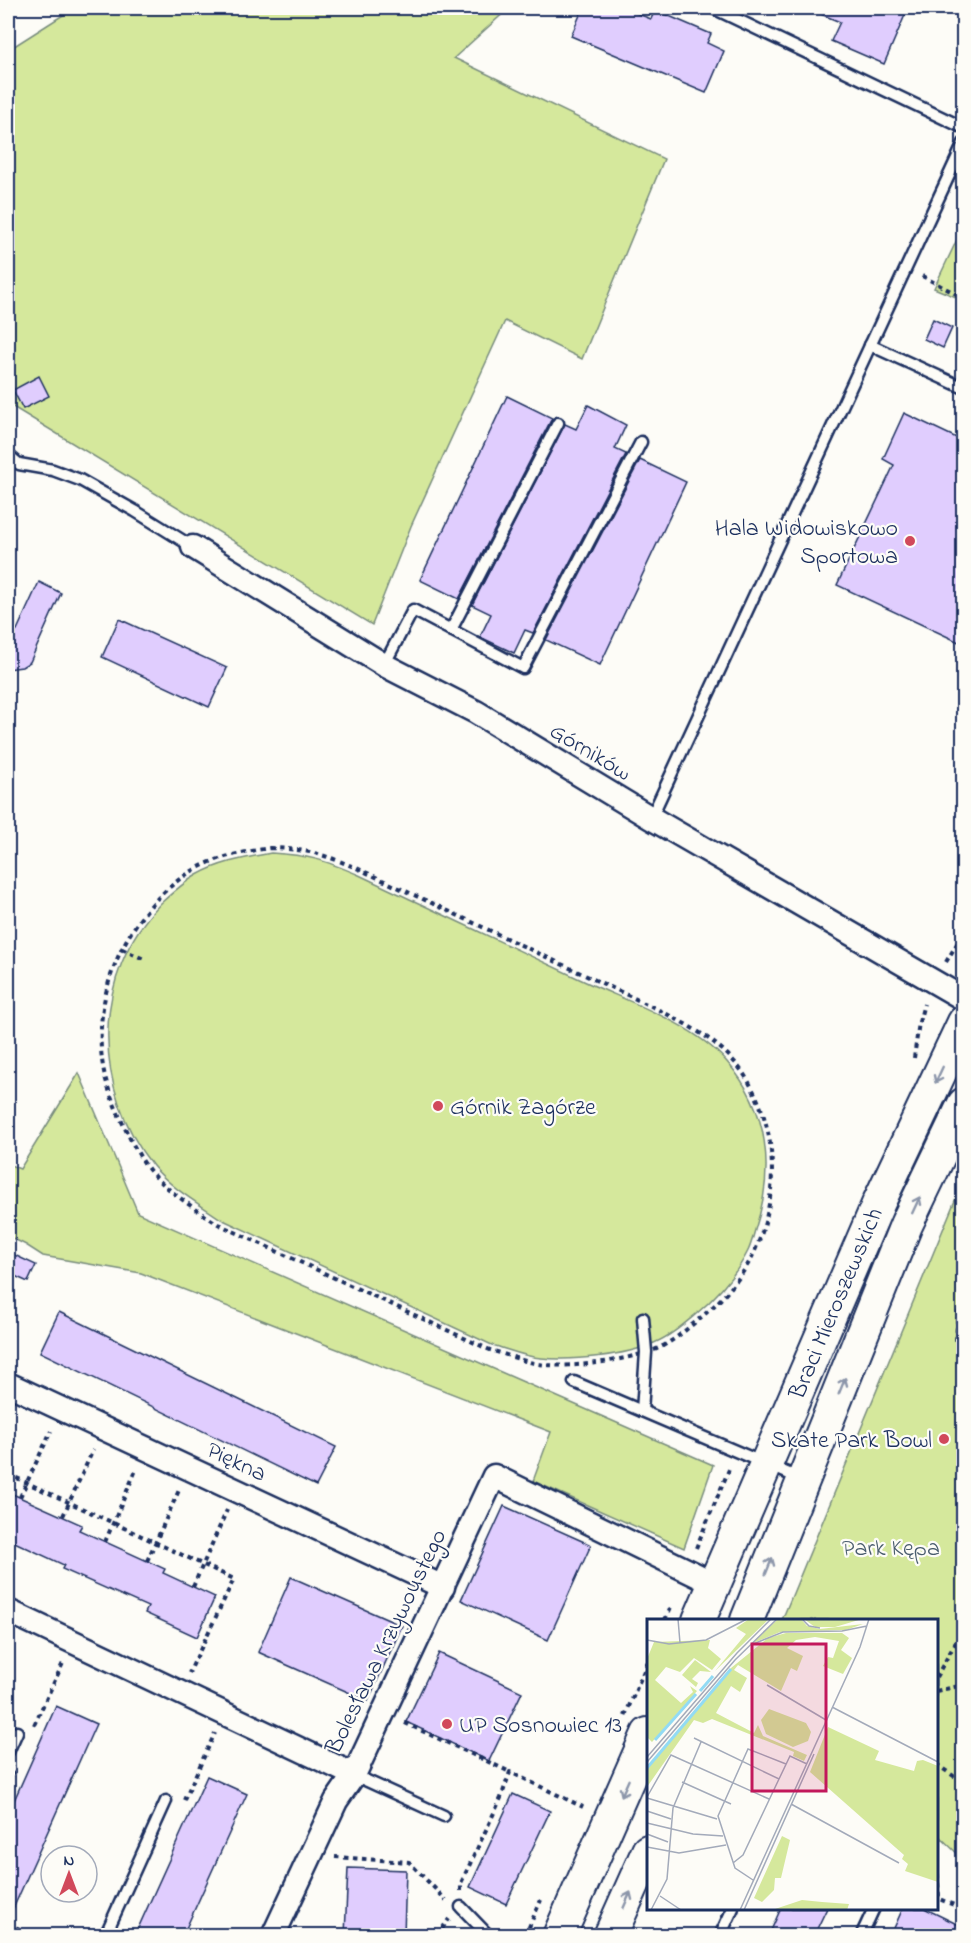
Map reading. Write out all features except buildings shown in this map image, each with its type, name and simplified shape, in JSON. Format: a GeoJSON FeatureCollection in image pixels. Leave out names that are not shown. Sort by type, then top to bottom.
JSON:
{"type":"FeatureCollection","features":[{"type":"Feature","properties":{"kind":"main road","name":"Braci Mieroszewskich"},"geometry":{"type":"LineString","coordinates":[[699,1619],[879,1202],[963,1022]]}},
{"type":"Feature","properties":{"kind":"main road","name":"Braci Mieroszewskich"},"geometry":{"type":"LineString","coordinates":[[747,1619],[906,1224],[963,1104]]}},
{"type":"Feature","properties":{"kind":"main road"},"geometry":{"type":"LineString","coordinates":[[559,1935],[647,1736]]}},
{"type":"Feature","properties":{"kind":"main road"},"geometry":{"type":"LineString","coordinates":[[610,1935],[647,1853]]}},
{"type":"Feature","properties":{"kind":"street","name":"Górników"},"geometry":{"type":"LineString","coordinates":[[193,547],[384,665],[476,712],[651,818],[963,999]]}},
{"type":"Feature","properties":{"kind":"street","name":"Piękna"},"geometry":{"type":"LineString","coordinates":[[8,1384],[443,1587]]}},
{"type":"Feature","properties":{"kind":"street","name":"Bolesława Krzywoustego"},"geometry":{"type":"LineString","coordinates":[[8,1611],[354,1775],[494,1476],[715,1584]]}},
{"type":"Feature","properties":{"kind":"street"},"geometry":{"type":"LineString","coordinates":[[273,1935],[336,1801],[354,1775]]}},
{"type":"Feature","properties":{"kind":"lane"},"geometry":{"type":"LineString","coordinates":[[713,8],[963,128]]}},
{"type":"Feature","properties":{"kind":"lane"},"geometry":{"type":"LineString","coordinates":[[651,818],[963,143]]}},
{"type":"Feature","properties":{"kind":"lane"},"geometry":{"type":"LineString","coordinates":[[870,345],[963,388]]}},
{"type":"Feature","properties":{"kind":"lane"},"geometry":{"type":"LineString","coordinates":[[450,630],[558,423]]}},
{"type":"Feature","properties":{"kind":"lane"},"geometry":{"type":"LineString","coordinates":[[384,665],[413,610],[523,668],[641,442]]}},
{"type":"Feature","properties":{"kind":"lane"},"geometry":{"type":"LineString","coordinates":[[8,455],[19,464],[54,470],[80,480],[135,510],[193,547]]}},
{"type":"Feature","properties":{"kind":"lane"},"geometry":{"type":"LineString","coordinates":[[642,1411],[646,1352],[643,1318]]}},
{"type":"Feature","properties":{"kind":"lane"},"geometry":{"type":"LineString","coordinates":[[574,1382],[804,1480]]}},
{"type":"Feature","properties":{"kind":"lane"},"geometry":{"type":"LineString","coordinates":[[8,1752],[17,1732]]}},
{"type":"Feature","properties":{"kind":"lane"},"geometry":{"type":"LineString","coordinates":[[354,1775],[444,1816]]}},
{"type":"Feature","properties":{"kind":"lane"},"geometry":{"type":"LineString","coordinates":[[105,1935],[166,1801]]}},
{"type":"Feature","properties":{"kind":"lane"},"geometry":{"type":"LineString","coordinates":[[459,1909],[489,1935]]}},
{"type":"Feature","properties":{"kind":"lane"},"geometry":{"type":"LineString","coordinates":[[720,1935],[732,1910]]}},
{"type":"Feature","properties":{"kind":"lane"},"geometry":{"type":"LineString","coordinates":[[861,1935],[873,1910]]}},
{"type":"Feature","properties":{"kind":"path"},"geometry":{"type":"LineString","coordinates":[[906,269],[963,298]]}},
{"type":"Feature","properties":{"kind":"path"},"geometry":{"type":"LineString","coordinates":[[270,848],[301,849],[326,855],[382,879],[656,1008],[690,1025],[730,1056],[747,1078],[762,1108],[773,1156],[771,1189],[765,1218],[753,1254],[734,1282],[711,1309],[685,1331],[656,1349],[621,1358],[580,1364],[538,1364],[490,1350],[218,1224],[178,1197],[149,1170],[129,1138],[113,1103],[104,1071],[101,1029],[105,996],[122,949],[129,933],[148,909],[168,888],[193,870],[221,858],[244,852],[270,848]]}},
{"type":"Feature","properties":{"kind":"path"},"geometry":{"type":"LineString","coordinates":[[122,949],[144,959]]}},
{"type":"Feature","properties":{"kind":"path"},"geometry":{"type":"LineString","coordinates":[[963,1302],[958,1313],[956,1342],[963,1348]]}},
{"type":"Feature","properties":{"kind":"path"},"geometry":{"type":"LineString","coordinates":[[20,1497],[61,1408]]}},
{"type":"Feature","properties":{"kind":"path"},"geometry":{"type":"LineString","coordinates":[[63,1516],[103,1428]]}},
{"type":"Feature","properties":{"kind":"path"},"geometry":{"type":"LineString","coordinates":[[105,1542],[146,1448]]}},
{"type":"Feature","properties":{"kind":"path"},"geometry":{"type":"LineString","coordinates":[[147,1561],[189,1468]]}},
{"type":"Feature","properties":{"kind":"path"},"geometry":{"type":"LineString","coordinates":[[8,1474],[234,1579],[188,1676]]}},
{"type":"Feature","properties":{"kind":"path"},"geometry":{"type":"LineString","coordinates":[[193,1587],[235,1490]]}},
{"type":"Feature","properties":{"kind":"path"},"geometry":{"type":"LineString","coordinates":[[938,1673],[963,1628]]}},
{"type":"Feature","properties":{"kind":"path"},"geometry":{"type":"LineString","coordinates":[[31,1732],[64,1660]]}},
{"type":"Feature","properties":{"kind":"path"},"geometry":{"type":"LineString","coordinates":[[938,1691],[963,1685]]}},
{"type":"Feature","properties":{"kind":"path"},"geometry":{"type":"LineString","coordinates":[[383,1713],[584,1808]]}},
{"type":"Feature","properties":{"kind":"path"},"geometry":{"type":"LineString","coordinates":[[8,1784],[17,1763]]}},
{"type":"Feature","properties":{"kind":"path"},"geometry":{"type":"LineString","coordinates":[[938,1765],[963,1783]]}},
{"type":"Feature","properties":{"kind":"path"},"geometry":{"type":"LineString","coordinates":[[437,1935],[459,1909],[461,1883],[501,1798],[510,1772]]}},
{"type":"Feature","properties":{"kind":"path"},"geometry":{"type":"LineString","coordinates":[[334,1857],[409,1862],[448,1902]]}},
{"type":"Feature","properties":{"kind":"path"},"geometry":{"type":"LineString","coordinates":[[938,1885],[939,1899],[963,1909]]}},
{"type":"Feature","properties":{"kind":"path"},"geometry":{"type":"LineString","coordinates":[[8,1923],[33,1935]]}},
{"type":"Feature","properties":{"kind":"green space"},"geometry":{"type":"Polygon","coordinates":[[[74,8],[509,8],[454,58],[664,159],[582,359],[505,321],[411,526],[372,625],[8,404],[8,50],[74,8]]]}},
{"type":"Feature","properties":{"kind":"green space"},"geometry":{"type":"Polygon","coordinates":[[[963,227],[963,300],[934,288],[963,227]]]}},
{"type":"Feature","properties":{"kind":"green space","name":"Górnik Zagórze"},"geometry":{"type":"Polygon","coordinates":[[[271,853],[316,859],[359,875],[662,1016],[698,1036],[727,1062],[741,1080],[760,1120],[766,1163],[761,1208],[752,1241],[743,1260],[725,1286],[690,1319],[670,1334],[642,1348],[583,1358],[554,1359],[529,1356],[492,1345],[221,1219],[185,1195],[160,1174],[133,1136],[119,1102],[110,1068],[108,1032],[112,997],[122,963],[138,932],[161,903],[183,884],[215,867],[271,853]]]}},
{"type":"Feature","properties":{"kind":"green space"},"geometry":{"type":"Polygon","coordinates":[[[79,1073],[138,1213],[713,1465],[684,1548],[533,1481],[551,1432],[141,1273],[43,1256],[8,1236],[8,1164],[20,1169],[79,1073]]]}},
{"type":"Feature","properties":{"kind":"green space","name":"Park Kępa"},"geometry":{"type":"Polygon","coordinates":[[[963,1181],[963,1859],[938,1835],[938,1619],[782,1619],[963,1181]]]}},
{"type":"Feature","properties":{"kind":"place","name":"Hala Widowiskowo Sportowa"},"geometry":{"type":"Point","coordinates":[910,541]}},
{"type":"Feature","properties":{"kind":"place","name":"Górnik Zagórze"},"geometry":{"type":"Point","coordinates":[438,1106]}},
{"type":"Feature","properties":{"kind":"place","name":"Skate Park Bowl"},"geometry":{"type":"Point","coordinates":[944,1439]}},
{"type":"Feature","properties":{"kind":"place","name":"UP Sosnowiec 13"},"geometry":{"type":"Point","coordinates":[447,1724]}}]}
